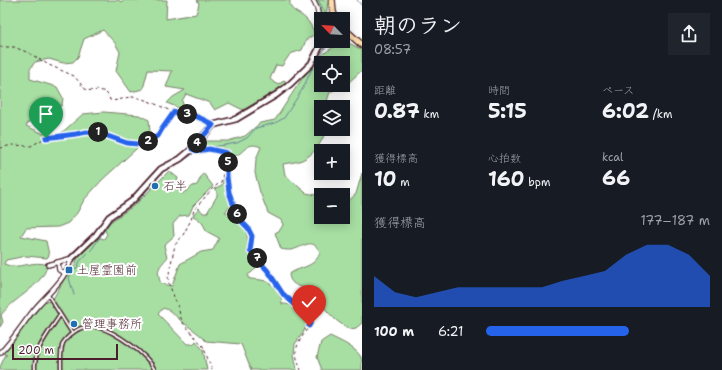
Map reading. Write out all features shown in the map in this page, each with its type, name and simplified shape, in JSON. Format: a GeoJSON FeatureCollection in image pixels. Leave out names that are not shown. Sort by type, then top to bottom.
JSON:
{"type":"FeatureCollection","features":[{"type":"Feature","properties":{"kind":"main road"},"geometry":{"type":"LineString","coordinates":[[332,0],[333,12]]}},
{"type":"Feature","properties":{"kind":"main road"},"geometry":{"type":"LineString","coordinates":[[350,34],[362,45]]}},
{"type":"Feature","properties":{"kind":"street"},"geometry":{"type":"LineString","coordinates":[[313,0],[318,12]]}},
{"type":"Feature","properties":{"kind":"street"},"geometry":{"type":"LineString","coordinates":[[0,353],[15,336],[33,311],[48,295],[64,273],[71,259],[96,235],[109,217],[132,201],[161,169],[180,159],[192,149],[213,125],[236,119],[283,90],[311,64],[319,48]]}},
{"type":"Feature","properties":{"kind":"street"},"geometry":{"type":"LineString","coordinates":[[174,112],[183,112],[213,125]]}},
{"type":"Feature","properties":{"kind":"street"},"geometry":{"type":"LineString","coordinates":[[48,265],[71,259]]}},
{"type":"Feature","properties":{"kind":"street"},"geometry":{"type":"LineString","coordinates":[[58,262],[59,270],[64,273]]}},
{"type":"Feature","properties":{"kind":"lane"},"geometry":{"type":"LineString","coordinates":[[192,149],[197,151],[209,149],[227,153]]}},
{"type":"Feature","properties":{"kind":"lane"},"geometry":{"type":"LineString","coordinates":[[48,295],[72,333]]}},
{"type":"Feature","properties":{"kind":"lane"},"geometry":{"type":"LineString","coordinates":[[35,370],[35,360],[38,350],[60,314]]}},
{"type":"Feature","properties":{"kind":"lane"},"geometry":{"type":"LineString","coordinates":[[61,370],[62,345],[66,338],[84,327],[96,326],[108,331],[143,355],[155,370]]}},
{"type":"Feature","properties":{"kind":"path"},"geometry":{"type":"LineString","coordinates":[[0,47],[14,46],[29,53],[49,65],[74,76],[86,90],[99,89],[107,93],[110,100],[119,100],[130,97],[138,98],[174,112],[158,136],[142,143],[127,143],[102,134],[87,132],[46,138],[31,146],[12,145],[0,148]]}},
{"type":"Feature","properties":{"kind":"path"},"geometry":{"type":"LineString","coordinates":[[227,153],[227,177],[229,192],[238,218],[248,228],[252,236],[250,251],[268,271],[283,294],[308,316],[311,322],[302,339],[298,343],[296,353],[301,370]]}},
{"type":"Feature","properties":{"kind":"path"},"geometry":{"type":"LineString","coordinates":[[212,370],[203,346],[182,322],[168,278],[175,245],[183,235],[191,220],[194,210],[213,188],[221,182],[228,157]]}},
{"type":"Feature","properties":{"kind":"green space"},"geometry":{"type":"Polygon","coordinates":[[[0,0],[118,0],[122,2],[123,0],[167,0],[166,19],[196,14],[199,4],[197,0],[290,0],[291,7],[304,17],[311,26],[314,35],[306,40],[302,50],[290,54],[282,66],[276,65],[270,79],[276,84],[281,83],[284,80],[287,82],[279,89],[243,110],[229,103],[215,110],[210,103],[186,94],[182,101],[184,107],[191,111],[190,113],[167,103],[173,97],[185,90],[166,87],[172,71],[148,70],[143,89],[131,92],[116,71],[120,52],[115,43],[103,30],[84,39],[78,57],[73,62],[63,63],[49,59],[35,62],[30,69],[30,79],[57,87],[63,98],[62,105],[37,115],[29,121],[26,126],[44,134],[58,136],[83,114],[104,112],[139,115],[149,120],[150,133],[147,139],[102,180],[84,200],[77,213],[68,223],[58,227],[26,228],[21,236],[46,241],[49,255],[47,258],[26,256],[6,260],[4,264],[10,266],[36,263],[48,265],[44,273],[33,287],[6,309],[1,315],[3,322],[0,327],[0,0]]]}},
{"type":"Feature","properties":{"kind":"green space"},"geometry":{"type":"Polygon","coordinates":[[[316,0],[328,0],[327,12],[318,12],[316,0]]]}},
{"type":"Feature","properties":{"kind":"green space"},"geometry":{"type":"Polygon","coordinates":[[[350,44],[362,50],[362,70],[350,81],[350,56],[322,56],[332,48],[350,48],[350,44]]]}},
{"type":"Feature","properties":{"kind":"green space"},"geometry":{"type":"Polygon","coordinates":[[[314,64],[314,92],[330,92],[327,100],[314,100],[314,136],[324,136],[320,144],[314,144],[314,151],[307,158],[283,164],[285,175],[306,193],[314,195],[314,224],[350,224],[350,200],[356,194],[362,173],[362,323],[356,328],[350,329],[333,317],[313,293],[294,284],[290,279],[289,274],[311,264],[318,257],[320,252],[317,247],[310,244],[291,250],[281,249],[275,233],[280,230],[283,225],[281,220],[268,213],[255,173],[256,159],[261,147],[252,145],[236,156],[231,157],[226,149],[202,148],[204,141],[228,141],[245,136],[260,123],[275,120],[314,64]]]}},
{"type":"Feature","properties":{"kind":"green space"},"geometry":{"type":"Polygon","coordinates":[[[169,171],[178,178],[176,187],[182,194],[193,186],[197,185],[203,173],[213,186],[193,206],[189,215],[180,216],[173,224],[174,236],[164,245],[167,258],[158,272],[161,284],[172,286],[180,264],[201,252],[213,250],[219,238],[206,231],[201,222],[193,216],[199,208],[203,213],[207,213],[217,196],[217,191],[214,189],[222,185],[224,177],[230,176],[227,196],[231,205],[225,212],[233,213],[245,220],[248,242],[247,253],[258,261],[254,271],[248,275],[248,278],[265,281],[272,285],[276,288],[282,300],[282,304],[297,308],[309,319],[303,333],[295,344],[294,354],[297,370],[251,370],[241,344],[206,341],[172,312],[163,308],[158,314],[187,344],[193,344],[196,341],[203,350],[207,370],[0,370],[5,356],[7,355],[3,353],[45,301],[48,302],[53,299],[70,269],[74,267],[79,255],[94,236],[104,239],[107,234],[103,227],[136,204],[169,171]]]}},
{"type":"Feature","properties":{"kind":"green space"},"geometry":{"type":"Polygon","coordinates":[[[330,336],[358,353],[361,357],[362,370],[322,370],[317,357],[321,342],[330,336]]]}},
{"type":"Feature","properties":{"kind":"waterway"},"geometry":{"type":"LineString","coordinates":[[318,0],[325,12]]}},
{"type":"Feature","properties":{"kind":"waterway"},"geometry":{"type":"LineString","coordinates":[[357,0],[362,6]]}},
{"type":"Feature","properties":{"kind":"waterway"},"geometry":{"type":"LineString","coordinates":[[201,149],[237,143],[247,138],[256,128],[275,123],[284,118],[302,90],[311,71],[325,48]]}},
{"type":"Feature","properties":{"kind":"waterway"},"geometry":{"type":"LineString","coordinates":[[173,165],[183,161],[193,154]]}},
{"type":"Feature","properties":{"kind":"waterway"},"geometry":{"type":"LineString","coordinates":[[74,295],[69,278],[73,270],[77,268],[80,261],[92,249],[112,219],[139,200],[165,169]]}},
{"type":"Feature","properties":{"kind":"place","name":"石半"},"geometry":{"type":"Point","coordinates":[155,186]}},
{"type":"Feature","properties":{"kind":"place","name":"土屋霊園前"},"geometry":{"type":"Point","coordinates":[69,270]}},
{"type":"Feature","properties":{"kind":"place","name":"管理事務所"},"geometry":{"type":"Point","coordinates":[74,324]}},
{"type":"Feature","properties":{"kind":"route"},"geometry":{"type":"LineString","coordinates":[[46,138],[87,132],[98,132],[127,143],[138,144],[156,138],[174,112],[183,112],[213,125],[192,149],[197,151],[209,149],[227,153],[227,177],[229,192],[238,218],[248,228],[252,236],[250,251],[268,271],[283,294],[308,316],[311,322],[309,326]]}}]}
